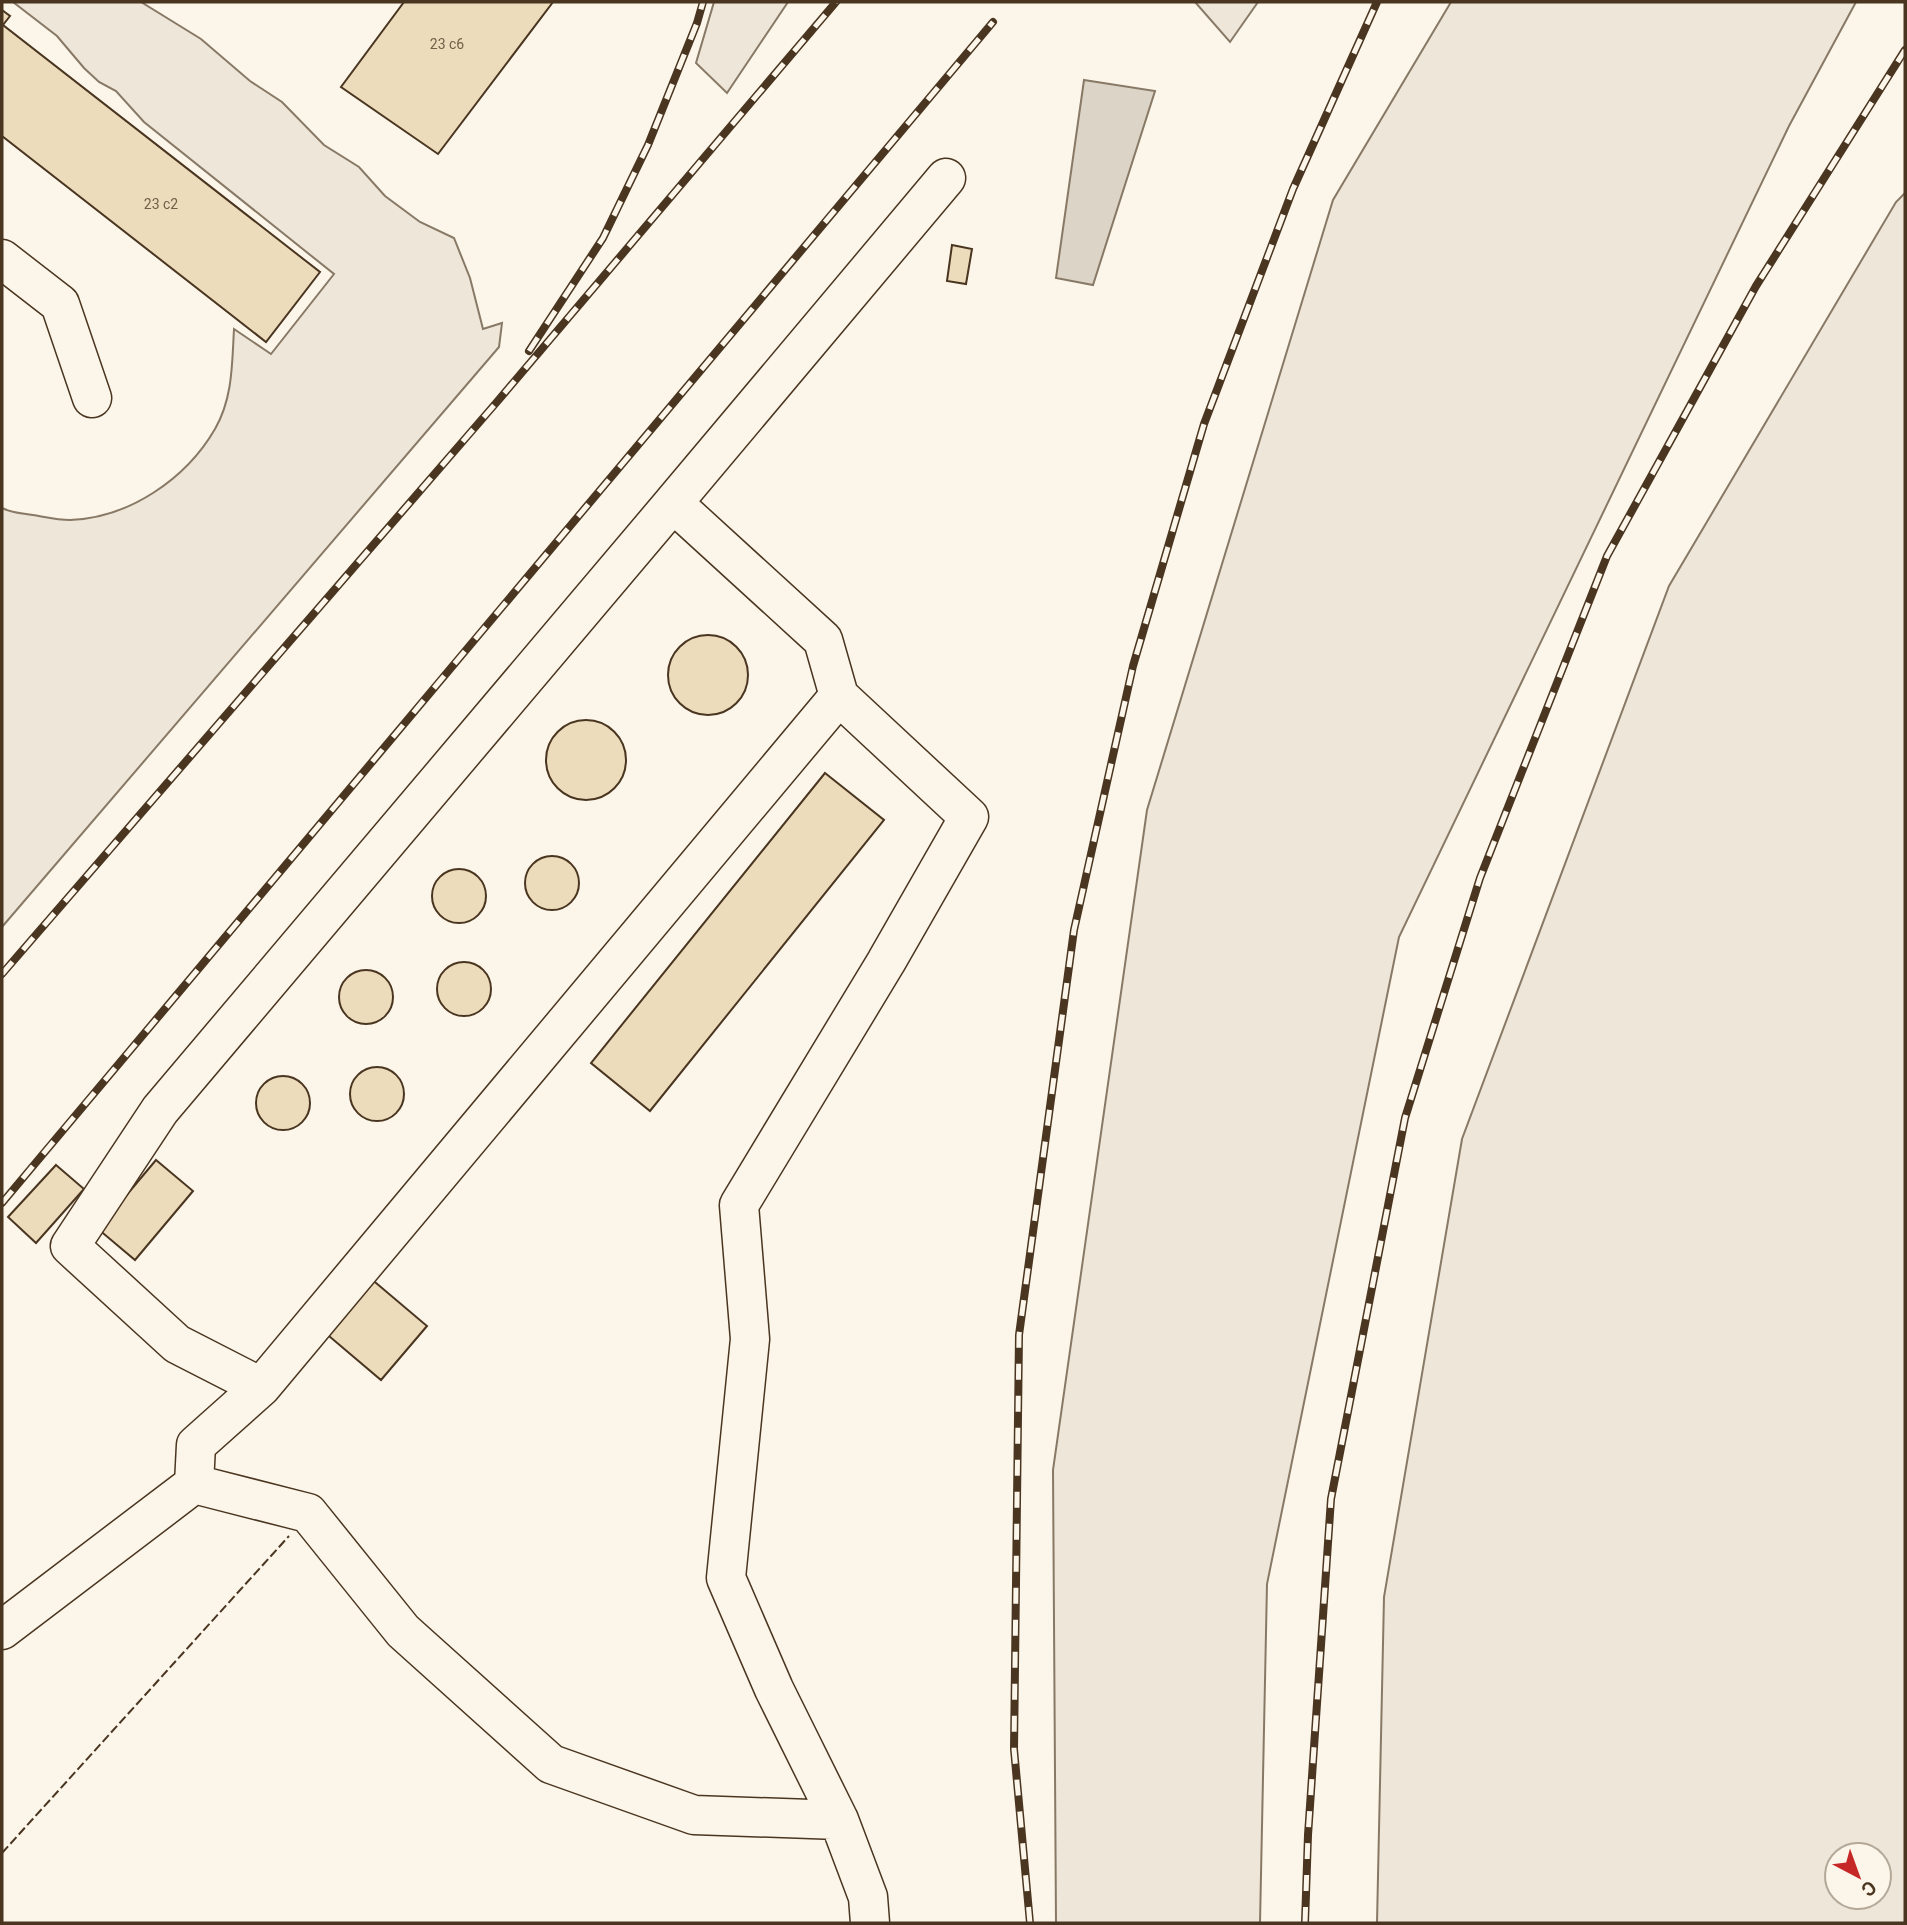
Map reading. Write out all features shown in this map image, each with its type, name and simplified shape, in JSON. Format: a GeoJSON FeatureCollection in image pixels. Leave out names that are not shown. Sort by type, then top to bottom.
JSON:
{"type":"FeatureCollection","features":[{"type":"Feature","properties":{"kind":"lane"},"geometry":{"type":"LineString","coordinates":[[261,1387],[177,1344],[70,1246],[160,1110],[946,178]]}},
{"type":"Feature","properties":{"kind":"lane"},"geometry":{"type":"LineString","coordinates":[[2,259],[60,304],[92,398]]}},
{"type":"Feature","properties":{"kind":"lane"},"geometry":{"type":"LineString","coordinates":[[673,502],[823,640],[839,696],[969,817],[886,962],[739,1205],[750,1339],[726,1578],[774,1689],[839,1820],[868,1897],[870,1923]]}},
{"type":"Feature","properties":{"kind":"lane"},"geometry":{"type":"LineString","coordinates":[[2,1630],[194,1484],[196,1445],[261,1387],[839,696]]}},
{"type":"Feature","properties":{"kind":"lane"},"geometry":{"type":"LineString","coordinates":[[194,1484],[307,1513],[403,1631],[551,1764],[694,1815],[839,1820]]}},
{"type":"Feature","properties":{"kind":"shaded area"},"geometry":{"type":"Polygon","coordinates":[[[13,2],[141,2],[201,39],[250,81],[282,102],[324,145],[359,167],[385,196],[420,222],[454,238],[470,278],[483,329],[502,323],[499,347],[2,927],[2,508],[56,519],[92,518],[134,504],[154,492],[188,464],[203,447],[221,417],[230,380],[234,329],[271,354],[334,274],[144,122],[116,91],[99,82],[84,68],[57,36],[13,2]]]}},
{"type":"Feature","properties":{"kind":"shaded area"},"geometry":{"type":"Polygon","coordinates":[[[714,2],[788,2],[727,93],[696,63],[714,2]]]}},
{"type":"Feature","properties":{"kind":"shaded area"},"geometry":{"type":"Polygon","coordinates":[[[1195,2],[1258,2],[1230,42],[1195,2]]]}},
{"type":"Feature","properties":{"kind":"shaded area"},"geometry":{"type":"Polygon","coordinates":[[[1451,2],[1856,2],[1789,126],[1399,937],[1267,1584],[1260,1923],[1056,1923],[1053,1470],[1147,810],[1333,200],[1451,2]]]}},
{"type":"Feature","properties":{"kind":"shaded area"},"geometry":{"type":"Polygon","coordinates":[[[1084,80],[1155,91],[1093,285],[1056,278],[1084,80]]]}},
{"type":"Feature","properties":{"kind":"shaded area"},"geometry":{"type":"Polygon","coordinates":[[[1905,193],[1905,1923],[1377,1923],[1384,1597],[1462,1139],[1669,586],[1896,202],[1905,193]]]}},
{"type":"Feature","properties":{"kind":"building"},"geometry":{"type":"Polygon","coordinates":[[[404,2],[553,2],[438,154],[341,87],[404,2]]]}},
{"type":"Feature","properties":{"kind":"building"},"geometry":{"type":"Polygon","coordinates":[[[2,10],[10,16],[3,25],[320,272],[266,342],[2,136],[2,10]]]}},
{"type":"Feature","properties":{"kind":"building"},"geometry":{"type":"Polygon","coordinates":[[[952,245],[972,249],[966,284],[947,281],[952,245]]]}},
{"type":"Feature","properties":{"kind":"building"},"geometry":{"type":"Polygon","coordinates":[[[708,635],[723,638],[736,647],[745,660],[748,675],[745,690],[736,703],[723,712],[708,715],[693,712],[680,703],[671,690],[668,675],[671,660],[680,647],[693,638],[708,635]]]}},
{"type":"Feature","properties":{"kind":"building"},"geometry":{"type":"Polygon","coordinates":[[[586,720],[601,723],[614,732],[623,745],[626,760],[623,775],[614,788],[601,797],[586,800],[571,797],[558,788],[549,775],[546,760],[549,745],[558,732],[571,723],[586,720]]]}},
{"type":"Feature","properties":{"kind":"building"},"geometry":{"type":"Polygon","coordinates":[[[825,773],[884,820],[650,1111],[591,1063],[825,773]]]}},
{"type":"Feature","properties":{"kind":"building"},"geometry":{"type":"Polygon","coordinates":[[[552,856],[571,864],[579,883],[571,902],[552,910],[533,902],[525,883],[533,864],[552,856]]]}},
{"type":"Feature","properties":{"kind":"building"},"geometry":{"type":"Polygon","coordinates":[[[459,869],[478,877],[486,896],[478,915],[459,923],[440,915],[432,896],[440,877],[459,869]]]}},
{"type":"Feature","properties":{"kind":"building"},"geometry":{"type":"Polygon","coordinates":[[[464,962],[483,970],[491,989],[483,1008],[464,1016],[445,1008],[437,989],[445,970],[464,962]]]}},
{"type":"Feature","properties":{"kind":"building"},"geometry":{"type":"Polygon","coordinates":[[[366,970],[385,978],[393,997],[385,1016],[366,1024],[347,1016],[339,997],[347,978],[366,970]]]}},
{"type":"Feature","properties":{"kind":"building"},"geometry":{"type":"Polygon","coordinates":[[[377,1067],[396,1075],[404,1094],[396,1113],[377,1121],[358,1113],[350,1094],[358,1075],[377,1067]]]}},
{"type":"Feature","properties":{"kind":"building"},"geometry":{"type":"Polygon","coordinates":[[[283,1076],[302,1084],[310,1103],[302,1122],[283,1130],[264,1122],[256,1103],[264,1084],[283,1076]]]}},
{"type":"Feature","properties":{"kind":"building"},"geometry":{"type":"Polygon","coordinates":[[[156,1160],[193,1191],[135,1260],[98,1229],[156,1160]]]}},
{"type":"Feature","properties":{"kind":"building"},"geometry":{"type":"Polygon","coordinates":[[[56,1165],[84,1189],[36,1243],[8,1217],[56,1165]]]}},
{"type":"Feature","properties":{"kind":"building"},"geometry":{"type":"Polygon","coordinates":[[[369,1277],[427,1326],[381,1380],[323,1331],[369,1277]]]}},
{"type":"Feature","properties":{"kind":"railway"},"geometry":{"type":"LineString","coordinates":[[529,351],[603,238],[648,145],[703,2]]}},
{"type":"Feature","properties":{"kind":"railway"},"geometry":{"type":"LineString","coordinates":[[2,974],[496,403],[836,2]]}},
{"type":"Feature","properties":{"kind":"railway"},"geometry":{"type":"LineString","coordinates":[[1030,1923],[1014,1749],[1019,1335],[1074,930],[1133,666],[1204,424],[1293,189],[1377,2]]}},
{"type":"Feature","properties":{"kind":"railway"},"geometry":{"type":"LineString","coordinates":[[2,1203],[993,22]]}},
{"type":"Feature","properties":{"kind":"railway"},"geometry":{"type":"LineString","coordinates":[[1305,1923],[1308,1835],[1331,1499],[1405,1118],[1480,878],[1607,556],[1756,286],[1905,50]]}},
{"type":"Feature","properties":{"kind":"fence"},"geometry":{"type":"LineString","coordinates":[[2,1853],[289,1536]]}}]}
